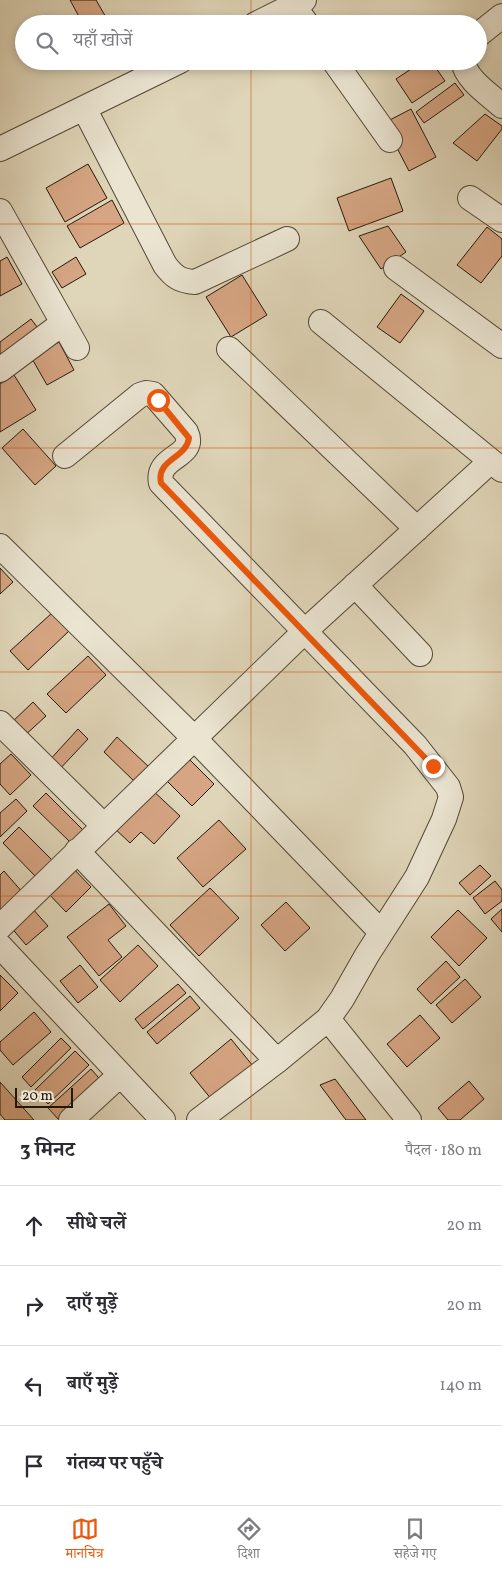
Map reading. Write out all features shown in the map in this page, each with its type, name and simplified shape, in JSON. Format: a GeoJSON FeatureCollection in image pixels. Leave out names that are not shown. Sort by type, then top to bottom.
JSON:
{"type":"FeatureCollection","features":[{"type":"Feature","properties":{"kind":"street"},"geometry":{"type":"LineString","coordinates":[[286,15],[302,10]]}},
{"type":"Feature","properties":{"kind":"street"},"geometry":{"type":"LineString","coordinates":[[487,28],[502,16]]}},
{"type":"Feature","properties":{"kind":"street"},"geometry":{"type":"LineString","coordinates":[[0,149],[162,70]]}},
{"type":"Feature","properties":{"kind":"street"},"geometry":{"type":"LineString","coordinates":[[340,70],[390,140]]}},
{"type":"Feature","properties":{"kind":"street"},"geometry":{"type":"LineString","coordinates":[[465,70],[470,77],[502,106]]}},
{"type":"Feature","properties":{"kind":"street"},"geometry":{"type":"LineString","coordinates":[[84,108],[165,265],[174,276],[184,282],[195,282],[287,239]]}},
{"type":"Feature","properties":{"kind":"street"},"geometry":{"type":"LineString","coordinates":[[470,198],[502,220]]}},
{"type":"Feature","properties":{"kind":"street"},"geometry":{"type":"LineString","coordinates":[[0,211],[77,348]]}},
{"type":"Feature","properties":{"kind":"street"},"geometry":{"type":"LineString","coordinates":[[396,268],[502,346]]}},
{"type":"Feature","properties":{"kind":"street"},"geometry":{"type":"LineString","coordinates":[[0,927],[305,631],[416,529],[496,466],[322,322]]}},
{"type":"Feature","properties":{"kind":"street"},"geometry":{"type":"LineString","coordinates":[[0,370],[64,323]]}},
{"type":"Feature","properties":{"kind":"street"},"geometry":{"type":"LineString","coordinates":[[229,349],[416,529]]}},
{"type":"Feature","properties":{"kind":"street"},"geometry":{"type":"LineString","coordinates":[[65,456],[140,395],[146,393],[153,394],[189,438],[188,446],[184,451],[163,466],[159,474],[161,483],[433,766],[448,787],[451,797],[444,819],[416,877],[328,1019],[200,1120]]}},
{"type":"Feature","properties":{"kind":"street"},"geometry":{"type":"LineString","coordinates":[[0,546],[194,738],[381,932]]}},
{"type":"Feature","properties":{"kind":"street"},"geometry":{"type":"LineString","coordinates":[[355,585],[420,654]]}},
{"type":"Feature","properties":{"kind":"street"},"geometry":{"type":"LineString","coordinates":[[5,738],[103,826]]}},
{"type":"Feature","properties":{"kind":"street"},"geometry":{"type":"LineString","coordinates":[[77,851],[277,1061]]}},
{"type":"Feature","properties":{"kind":"street"},"geometry":{"type":"LineString","coordinates":[[0,946],[163,1120]]}},
{"type":"Feature","properties":{"kind":"street"},"geometry":{"type":"LineString","coordinates":[[328,1019],[409,1120]]}},
{"type":"Feature","properties":{"kind":"street"},"geometry":{"type":"LineString","coordinates":[[71,1120],[120,1075]]}},
{"type":"Feature","properties":{"kind":"building"},"geometry":{"type":"Polygon","coordinates":[[[70,0],[96,0],[105,15],[78,15],[70,0]]]}},
{"type":"Feature","properties":{"kind":"building"},"geometry":{"type":"Polygon","coordinates":[[[410,70],[437,70],[445,81],[412,103],[396,79],[410,70]]]}},
{"type":"Feature","properties":{"kind":"building"},"geometry":{"type":"Polygon","coordinates":[[[455,83],[464,95],[424,123],[416,112],[455,83]]]}},
{"type":"Feature","properties":{"kind":"building"},"geometry":{"type":"Polygon","coordinates":[[[411,109],[436,157],[409,171],[384,123],[411,109]]]}},
{"type":"Feature","properties":{"kind":"building"},"geometry":{"type":"Polygon","coordinates":[[[485,114],[502,126],[502,129],[477,161],[453,143],[485,114]]]}},
{"type":"Feature","properties":{"kind":"building"},"geometry":{"type":"Polygon","coordinates":[[[88,164],[107,198],[65,222],[46,188],[88,164]]]}},
{"type":"Feature","properties":{"kind":"building"},"geometry":{"type":"Polygon","coordinates":[[[391,178],[403,211],[349,231],[337,198],[391,178]]]}},
{"type":"Feature","properties":{"kind":"building"},"geometry":{"type":"Polygon","coordinates":[[[112,200],[124,223],[80,248],[67,226],[112,200]]]}},
{"type":"Feature","properties":{"kind":"building"},"geometry":{"type":"Polygon","coordinates":[[[388,226],[406,252],[381,269],[359,236],[388,226]]]}},
{"type":"Feature","properties":{"kind":"building"},"geometry":{"type":"Polygon","coordinates":[[[487,227],[502,239],[502,256],[481,283],[457,265],[487,227]]]}},
{"type":"Feature","properties":{"kind":"building"},"geometry":{"type":"Polygon","coordinates":[[[7,257],[22,284],[0,296],[0,261],[7,257]]]}},
{"type":"Feature","properties":{"kind":"building"},"geometry":{"type":"Polygon","coordinates":[[[76,257],[86,274],[62,288],[52,272],[76,257]]]}},
{"type":"Feature","properties":{"kind":"building"},"geometry":{"type":"Polygon","coordinates":[[[242,275],[267,315],[231,337],[206,297],[242,275]]]}},
{"type":"Feature","properties":{"kind":"building"},"geometry":{"type":"Polygon","coordinates":[[[401,294],[424,311],[400,343],[377,327],[401,294]]]}},
{"type":"Feature","properties":{"kind":"building"},"geometry":{"type":"Polygon","coordinates":[[[31,319],[41,332],[0,361],[0,342],[31,319]]]}},
{"type":"Feature","properties":{"kind":"building"},"geometry":{"type":"Polygon","coordinates":[[[59,342],[74,370],[47,385],[31,357],[59,342]]]}},
{"type":"Feature","properties":{"kind":"building"},"geometry":{"type":"Polygon","coordinates":[[[14,375],[36,410],[0,432],[0,384],[14,375]]]}},
{"type":"Feature","properties":{"kind":"building"},"geometry":{"type":"Polygon","coordinates":[[[23,429],[56,466],[35,485],[2,448],[23,429]]]}},
{"type":"Feature","properties":{"kind":"building"},"geometry":{"type":"Polygon","coordinates":[[[0,568],[13,582],[0,594],[0,568]]]}},
{"type":"Feature","properties":{"kind":"building"},"geometry":{"type":"Polygon","coordinates":[[[52,613],[69,631],[28,670],[10,651],[52,613]]]}},
{"type":"Feature","properties":{"kind":"building"},"geometry":{"type":"Polygon","coordinates":[[[88,656],[106,675],[66,713],[47,694],[88,656]]]}},
{"type":"Feature","properties":{"kind":"building"},"geometry":{"type":"Polygon","coordinates":[[[33,702],[46,716],[22,738],[9,725],[33,702]]]}},
{"type":"Feature","properties":{"kind":"building"},"geometry":{"type":"Polygon","coordinates":[[[78,729],[88,739],[57,772],[47,763],[78,729]]]}},
{"type":"Feature","properties":{"kind":"building"},"geometry":{"type":"Polygon","coordinates":[[[117,737],[149,767],[135,782],[104,752],[117,737]]]}},
{"type":"Feature","properties":{"kind":"building"},"geometry":{"type":"Polygon","coordinates":[[[11,754],[31,775],[10,795],[0,784],[0,764],[11,754]]]}},
{"type":"Feature","properties":{"kind":"building"},"geometry":{"type":"Polygon","coordinates":[[[185,755],[214,784],[192,806],[163,777],[185,755]]]}},
{"type":"Feature","properties":{"kind":"building"},"geometry":{"type":"Polygon","coordinates":[[[149,787],[180,816],[154,844],[141,832],[130,843],[112,826],[149,787]]]}},
{"type":"Feature","properties":{"kind":"building"},"geometry":{"type":"Polygon","coordinates":[[[46,793],[83,830],[71,843],[33,806],[46,793]]]}},
{"type":"Feature","properties":{"kind":"building"},"geometry":{"type":"Polygon","coordinates":[[[16,799],[27,811],[0,837],[0,813],[16,799]]]}},
{"type":"Feature","properties":{"kind":"building"},"geometry":{"type":"Polygon","coordinates":[[[219,820],[246,849],[203,887],[177,858],[219,820]]]}},
{"type":"Feature","properties":{"kind":"building"},"geometry":{"type":"Polygon","coordinates":[[[19,827],[54,862],[37,878],[3,843],[19,827]]]}},
{"type":"Feature","properties":{"kind":"building"},"geometry":{"type":"Polygon","coordinates":[[[480,865],[491,876],[470,895],[459,883],[480,865]]]}},
{"type":"Feature","properties":{"kind":"building"},"geometry":{"type":"Polygon","coordinates":[[[71,866],[91,887],[66,912],[46,891],[71,866]]]}},
{"type":"Feature","properties":{"kind":"building"},"geometry":{"type":"Polygon","coordinates":[[[4,871],[23,893],[0,913],[0,875],[4,871]]]}},
{"type":"Feature","properties":{"kind":"building"},"geometry":{"type":"Polygon","coordinates":[[[495,881],[502,890],[502,901],[485,914],[473,898],[495,881]]]}},
{"type":"Feature","properties":{"kind":"building"},"geometry":{"type":"Polygon","coordinates":[[[210,888],[239,918],[199,956],[170,925],[210,888]]]}},
{"type":"Feature","properties":{"kind":"building"},"geometry":{"type":"Polygon","coordinates":[[[286,902],[310,928],[285,951],[261,925],[286,902]]]}},
{"type":"Feature","properties":{"kind":"building"},"geometry":{"type":"Polygon","coordinates":[[[109,904],[126,926],[108,940],[122,957],[99,976],[67,937],[109,904]]]}},
{"type":"Feature","properties":{"kind":"building"},"geometry":{"type":"Polygon","coordinates":[[[31,907],[48,926],[26,945],[10,926],[31,907]]]}},
{"type":"Feature","properties":{"kind":"building"},"geometry":{"type":"Polygon","coordinates":[[[502,909],[502,932],[491,919],[502,909]]]}},
{"type":"Feature","properties":{"kind":"building"},"geometry":{"type":"Polygon","coordinates":[[[458,910],[487,938],[459,966],[431,937],[458,910]]]}},
{"type":"Feature","properties":{"kind":"building"},"geometry":{"type":"Polygon","coordinates":[[[138,945],[158,966],[120,1002],[100,980],[138,945]]]}},
{"type":"Feature","properties":{"kind":"building"},"geometry":{"type":"Polygon","coordinates":[[[446,961],[460,977],[431,1004],[417,989],[446,961]]]}},
{"type":"Feature","properties":{"kind":"building"},"geometry":{"type":"Polygon","coordinates":[[[80,965],[98,987],[78,1003],[60,981],[80,965]]]}},
{"type":"Feature","properties":{"kind":"building"},"geometry":{"type":"Polygon","coordinates":[[[0,975],[18,993],[0,1011],[0,975]]]}},
{"type":"Feature","properties":{"kind":"building"},"geometry":{"type":"Polygon","coordinates":[[[465,979],[481,997],[452,1023],[436,1005],[465,979]]]}},
{"type":"Feature","properties":{"kind":"building"},"geometry":{"type":"Polygon","coordinates":[[[178,984],[186,993],[143,1029],[135,1019],[178,984]]]}},
{"type":"Feature","properties":{"kind":"building"},"geometry":{"type":"Polygon","coordinates":[[[190,996],[200,1008],[157,1044],[147,1032],[190,996]]]}},
{"type":"Feature","properties":{"kind":"building"},"geometry":{"type":"Polygon","coordinates":[[[34,1012],[51,1032],[13,1065],[0,1050],[0,1042],[34,1012]]]}},
{"type":"Feature","properties":{"kind":"building"},"geometry":{"type":"Polygon","coordinates":[[[420,1015],[440,1038],[407,1067],[387,1044],[420,1015]]]}},
{"type":"Feature","properties":{"kind":"building"},"geometry":{"type":"Polygon","coordinates":[[[61,1038],[71,1048],[31,1087],[22,1077],[61,1038]]]}},
{"type":"Feature","properties":{"kind":"building"},"geometry":{"type":"Polygon","coordinates":[[[231,1039],[253,1066],[212,1100],[190,1073],[231,1039]]]}},
{"type":"Feature","properties":{"kind":"building"},"geometry":{"type":"Polygon","coordinates":[[[75,1051],[89,1065],[48,1104],[35,1090],[75,1051]]]}},
{"type":"Feature","properties":{"kind":"building"},"geometry":{"type":"Polygon","coordinates":[[[91,1069],[105,1085],[66,1120],[59,1120],[48,1108],[91,1069]]]}},
{"type":"Feature","properties":{"kind":"building"},"geometry":{"type":"Polygon","coordinates":[[[335,1079],[366,1120],[346,1120],[320,1085],[335,1079]]]}},
{"type":"Feature","properties":{"kind":"building"},"geometry":{"type":"Polygon","coordinates":[[[469,1081],[484,1099],[460,1120],[448,1120],[438,1108],[469,1081]]]}},
{"type":"Feature","properties":{"kind":"building"},"geometry":{"type":"Polygon","coordinates":[[[0,1082],[34,1120],[5,1120],[0,1114],[0,1082]]]}},
{"type":"Feature","properties":{"kind":"route"},"geometry":{"type":"LineString","coordinates":[[158,400],[189,438],[188,446],[184,451],[163,466],[159,474],[161,483],[415,745],[433,766]]}}]}
